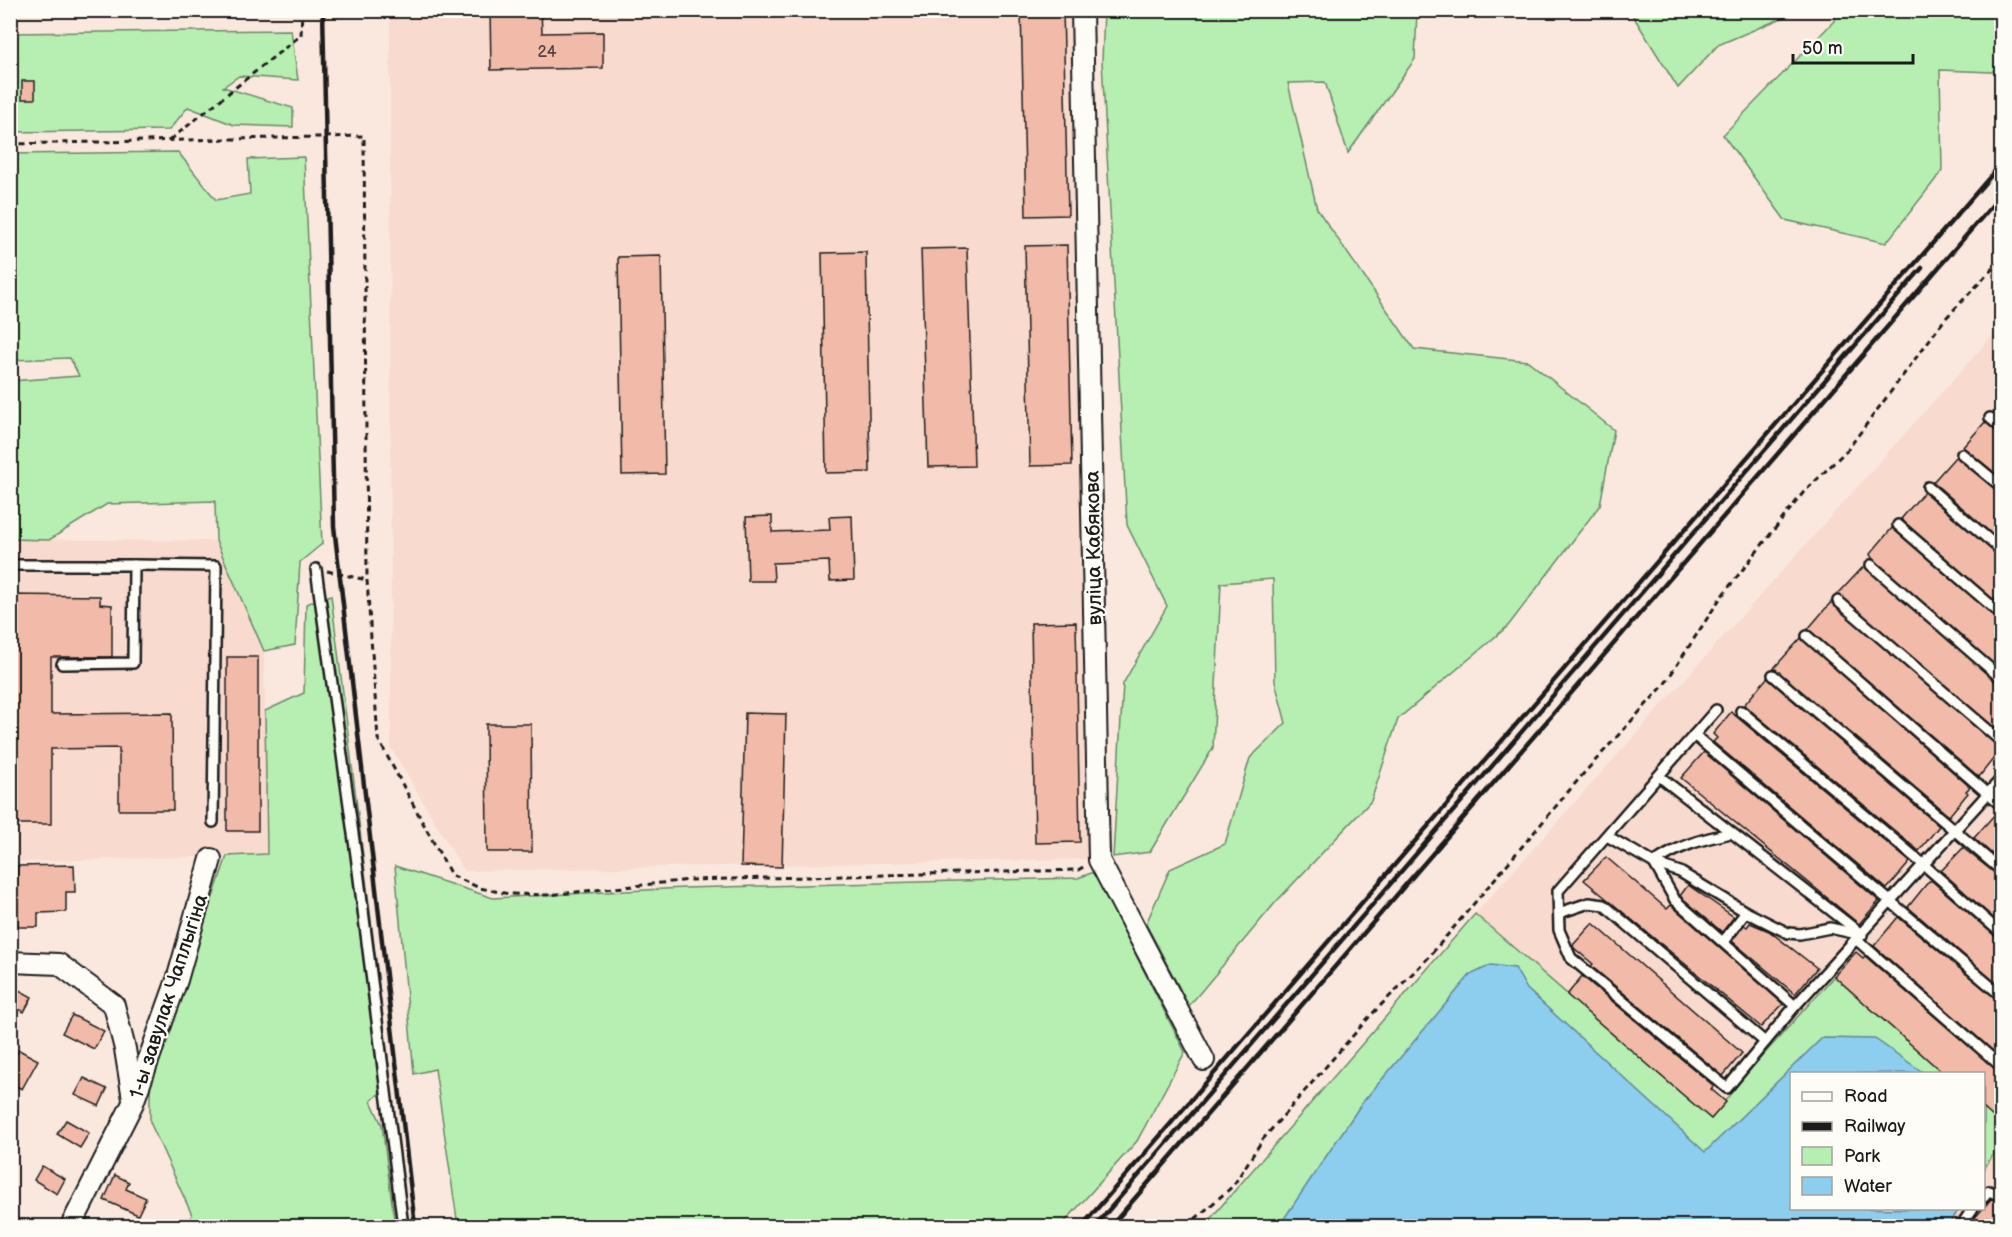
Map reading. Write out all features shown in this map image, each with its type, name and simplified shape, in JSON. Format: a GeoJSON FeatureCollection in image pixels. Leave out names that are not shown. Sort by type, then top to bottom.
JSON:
{"type":"FeatureCollection","features":[{"type":"Feature","properties":{"kind":"street","name":"вуліца Кабякова"},"geometry":{"type":"LineString","coordinates":[[1082,10],[1099,860],[1204,1060]]}},
{"type":"Feature","properties":{"kind":"street","name":"1-ы завулак Чаплыгіна"},"geometry":{"type":"LineString","coordinates":[[71,1227],[133,1103],[177,980],[211,859]]}},
{"type":"Feature","properties":{"kind":"street"},"geometry":{"type":"LineString","coordinates":[[10,962],[59,964],[114,1005],[125,1048],[133,1103]]}},
{"type":"Feature","properties":{"kind":"lane"},"geometry":{"type":"LineString","coordinates":[[1990,418],[2001,428]]}},
{"type":"Feature","properties":{"kind":"lane"},"geometry":{"type":"LineString","coordinates":[[1962,454],[2001,488]]}},
{"type":"Feature","properties":{"kind":"lane"},"geometry":{"type":"LineString","coordinates":[[1928,487],[2001,551]]}},
{"type":"Feature","properties":{"kind":"lane"},"geometry":{"type":"LineString","coordinates":[[1898,525],[2001,615]]}},
{"type":"Feature","properties":{"kind":"lane"},"geometry":{"type":"LineString","coordinates":[[1870,564],[2001,679]]}},
{"type":"Feature","properties":{"kind":"lane"},"geometry":{"type":"LineString","coordinates":[[10,565],[216,566],[213,822]]}},
{"type":"Feature","properties":{"kind":"lane"},"geometry":{"type":"LineString","coordinates":[[62,664],[133,663],[134,565]]}},
{"type":"Feature","properties":{"kind":"lane"},"geometry":{"type":"LineString","coordinates":[[316,569],[356,855],[403,1227]]}},
{"type":"Feature","properties":{"kind":"lane"},"geometry":{"type":"LineString","coordinates":[[1838,601],[2001,742]]}},
{"type":"Feature","properties":{"kind":"lane"},"geometry":{"type":"LineString","coordinates":[[1807,636],[2001,806]]}},
{"type":"Feature","properties":{"kind":"lane"},"geometry":{"type":"LineString","coordinates":[[1773,675],[2001,871]]}},
{"type":"Feature","properties":{"kind":"lane"},"geometry":{"type":"LineString","coordinates":[[1716,710],[1558,891],[1559,930],[1571,958],[1726,1088],[1795,1006],[1860,937],[2001,778]]}},
{"type":"Feature","properties":{"kind":"lane"},"geometry":{"type":"LineString","coordinates":[[1741,711],[1923,864],[2001,934]]}},
{"type":"Feature","properties":{"kind":"lane"},"geometry":{"type":"LineString","coordinates":[[1694,735],[2001,996]]}},
{"type":"Feature","properties":{"kind":"lane"},"geometry":{"type":"LineString","coordinates":[[1659,776],[1860,937],[2001,1067]]}},
{"type":"Feature","properties":{"kind":"lane"},"geometry":{"type":"LineString","coordinates":[[1654,863],[1672,850],[1697,840],[1731,833]]}},
{"type":"Feature","properties":{"kind":"lane"},"geometry":{"type":"LineString","coordinates":[[1606,836],[1654,863],[1680,872],[1746,912],[1788,933],[1800,934],[1830,928],[1860,937]]}},
{"type":"Feature","properties":{"kind":"lane"},"geometry":{"type":"LineString","coordinates":[[1654,863],[1675,900],[1795,1006]]}},
{"type":"Feature","properties":{"kind":"lane"},"geometry":{"type":"LineString","coordinates":[[1559,913],[1589,903],[1604,905],[1765,1042]]}},
{"type":"Feature","properties":{"kind":"lane"},"geometry":{"type":"LineString","coordinates":[[1723,942],[1746,912]]}},
{"type":"Feature","properties":{"kind":"lane"},"geometry":{"type":"LineString","coordinates":[[1985,1195],[1989,1191],[2001,1196]]}},
{"type":"Feature","properties":{"kind":"lane"},"geometry":{"type":"LineString","coordinates":[[1968,1227],[1965,1220],[1972,1210]]}},
{"type":"Feature","properties":{"kind":"path"},"geometry":{"type":"LineString","coordinates":[[168,141],[301,35],[302,10]]}},
{"type":"Feature","properties":{"kind":"path"},"geometry":{"type":"LineString","coordinates":[[10,144],[364,136],[367,580],[378,739],[451,875],[480,888],[509,894],[548,895],[690,880],[1078,870],[1099,860]]}},
{"type":"Feature","properties":{"kind":"path"},"geometry":{"type":"LineString","coordinates":[[1187,1227],[1233,1185],[1271,1130],[1370,1016],[1428,958],[1584,773],[1664,685],[1721,597],[1790,510],[1848,448],[1945,319],[2001,260]]}},
{"type":"Feature","properties":{"kind":"path"},"geometry":{"type":"LineString","coordinates":[[316,569],[367,580]]}},
{"type":"Feature","properties":{"kind":"shaded area"},"geometry":{"type":"Polygon","coordinates":[[[390,11],[1073,11],[1090,859],[464,871],[391,748],[390,11]]]}},
{"type":"Feature","properties":{"kind":"shaded area"},"geometry":{"type":"Polygon","coordinates":[[[2001,326],[2001,1124],[1985,1109],[1985,1072],[1943,1072],[1834,976],[1711,1119],[1475,914],[2001,326]]]}},
{"type":"Feature","properties":{"kind":"shaded area"},"geometry":{"type":"Polygon","coordinates":[[[10,539],[216,541],[264,651],[267,855],[11,862],[10,539]]]}},
{"type":"Feature","properties":{"kind":"shaded area"},"geometry":{"type":"Polygon","coordinates":[[[2001,1142],[2001,1226],[1954,1226],[1950,1223],[1958,1210],[1985,1210],[1985,1167],[2001,1142]]]}},
{"type":"Feature","properties":{"kind":"green space"},"geometry":{"type":"Polygon","coordinates":[[[1104,11],[1417,11],[1415,59],[1348,153],[1325,82],[1288,83],[1317,209],[1414,349],[1528,361],[1614,430],[1600,505],[1508,626],[1398,719],[1371,801],[1275,903],[1189,1006],[1146,924],[1170,869],[1225,844],[1250,758],[1286,723],[1275,682],[1273,579],[1221,583],[1213,748],[1150,852],[1113,857],[1123,684],[1167,606],[1127,525],[1102,61],[1104,11]]]}},
{"type":"Feature","properties":{"kind":"green space"},"geometry":{"type":"Polygon","coordinates":[[[1630,11],[1799,11],[1718,45],[1678,88],[1630,11]]]}},
{"type":"Feature","properties":{"kind":"green space"},"geometry":{"type":"Polygon","coordinates":[[[1834,11],[2001,11],[2001,63],[1992,72],[1940,70],[1942,171],[1886,243],[1785,220],[1723,135],[1834,21],[1834,11]]]}},
{"type":"Feature","properties":{"kind":"green space"},"geometry":{"type":"Polygon","coordinates":[[[291,30],[298,80],[239,76],[223,87],[293,108],[293,127],[234,125],[188,107],[169,130],[11,132],[10,33],[291,30]]]}},
{"type":"Feature","properties":{"kind":"green space"},"geometry":{"type":"Polygon","coordinates":[[[178,152],[216,200],[250,194],[248,159],[304,157],[322,544],[300,562],[295,645],[264,651],[216,541],[215,501],[107,504],[49,540],[11,539],[11,381],[79,376],[70,358],[11,360],[11,154],[178,152]]]}},
{"type":"Feature","properties":{"kind":"green space"},"geometry":{"type":"Polygon","coordinates":[[[331,595],[391,1083],[371,1101],[382,1125],[395,1226],[187,1226],[192,1215],[150,1122],[150,1083],[227,856],[267,854],[265,711],[304,693],[306,604],[331,595]]]}},
{"type":"Feature","properties":{"kind":"green space"},"geometry":{"type":"Polygon","coordinates":[[[395,866],[493,898],[683,888],[1078,878],[1094,872],[1185,1052],[1137,1141],[1061,1226],[458,1226],[435,1069],[414,1074],[395,866]]]}},
{"type":"Feature","properties":{"kind":"green space"},"geometry":{"type":"Polygon","coordinates":[[[1475,914],[1711,1119],[1742,1079],[1834,976],[1943,1072],[1790,1072],[1790,1210],[1958,1210],[1950,1223],[1954,1226],[1204,1226],[1475,914]]]}},
{"type":"Feature","properties":{"kind":"green space"},"geometry":{"type":"Polygon","coordinates":[[[1985,1109],[2002,1124],[2001,1142],[1985,1167],[1985,1109]]]}},
{"type":"Feature","properties":{"kind":"water"},"geometry":{"type":"Polygon","coordinates":[[[1491,965],[1515,968],[1527,989],[1705,1152],[1822,1038],[1875,1039],[1923,1072],[1790,1072],[1790,1210],[1958,1210],[1950,1223],[1954,1226],[1279,1226],[1362,1103],[1470,975],[1491,965]]]}},
{"type":"Feature","properties":{"kind":"building"},"geometry":{"type":"Polygon","coordinates":[[[490,10],[541,10],[542,33],[603,32],[603,68],[491,70],[490,10]]]}},
{"type":"Feature","properties":{"kind":"building"},"geometry":{"type":"Polygon","coordinates":[[[1021,10],[1063,10],[1068,215],[1026,216],[1021,10]]]}},
{"type":"Feature","properties":{"kind":"building"},"geometry":{"type":"Polygon","coordinates":[[[22,81],[35,81],[35,99],[22,99],[22,81]]]}},
{"type":"Feature","properties":{"kind":"building"},"geometry":{"type":"Polygon","coordinates":[[[1067,245],[1072,465],[1030,466],[1025,246],[1067,245]]]}},
{"type":"Feature","properties":{"kind":"building"},"geometry":{"type":"Polygon","coordinates":[[[967,248],[974,466],[928,467],[921,249],[967,248]]]}},
{"type":"Feature","properties":{"kind":"building"},"geometry":{"type":"Polygon","coordinates":[[[866,252],[870,472],[826,473],[822,253],[866,252]]]}},
{"type":"Feature","properties":{"kind":"building"},"geometry":{"type":"Polygon","coordinates":[[[661,256],[665,474],[622,475],[618,257],[661,256]]]}},
{"type":"Feature","properties":{"kind":"building"},"geometry":{"type":"Polygon","coordinates":[[[1985,422],[2001,435],[2001,478],[1963,447],[1985,422]]]}},
{"type":"Feature","properties":{"kind":"building"},"geometry":{"type":"Polygon","coordinates":[[[1956,456],[2001,494],[2001,542],[1933,482],[1956,456]]]}},
{"type":"Feature","properties":{"kind":"building"},"geometry":{"type":"Polygon","coordinates":[[[1924,492],[2001,558],[2001,606],[1901,519],[1924,492]]]}},
{"type":"Feature","properties":{"kind":"building"},"geometry":{"type":"Polygon","coordinates":[[[772,516],[772,532],[830,530],[829,517],[852,516],[854,580],[830,581],[829,561],[773,563],[774,581],[748,581],[746,517],[772,516]]]}},
{"type":"Feature","properties":{"kind":"building"},"geometry":{"type":"Polygon","coordinates":[[[1892,528],[2001,622],[2001,670],[1872,558],[1870,554],[1892,528]]]}},
{"type":"Feature","properties":{"kind":"building"},"geometry":{"type":"Polygon","coordinates":[[[1864,566],[2001,686],[2001,733],[1838,594],[1864,566]]]}},
{"type":"Feature","properties":{"kind":"building"},"geometry":{"type":"Polygon","coordinates":[[[10,595],[100,596],[100,604],[112,605],[112,657],[51,657],[51,714],[172,713],[173,810],[119,810],[119,748],[51,749],[51,824],[10,824],[10,595]]]}},
{"type":"Feature","properties":{"kind":"building"},"geometry":{"type":"Polygon","coordinates":[[[1831,602],[2001,749],[1979,777],[1808,629],[1831,602]]]}},
{"type":"Feature","properties":{"kind":"building"},"geometry":{"type":"Polygon","coordinates":[[[1076,622],[1080,842],[1035,843],[1031,623],[1076,622]]]}},
{"type":"Feature","properties":{"kind":"building"},"geometry":{"type":"Polygon","coordinates":[[[1801,638],[1970,787],[1966,791],[1968,793],[1949,816],[1774,668],[1801,638]]]}},
{"type":"Feature","properties":{"kind":"building"},"geometry":{"type":"Polygon","coordinates":[[[227,657],[258,657],[258,831],[227,831],[227,657]]]}},
{"type":"Feature","properties":{"kind":"building"},"geometry":{"type":"Polygon","coordinates":[[[1767,678],[1939,826],[1919,851],[1744,705],[1767,678]]]}},
{"type":"Feature","properties":{"kind":"building"},"geometry":{"type":"Polygon","coordinates":[[[1731,712],[1910,862],[1887,889],[1713,742],[1717,738],[1713,734],[1731,712]]]}},
{"type":"Feature","properties":{"kind":"building"},"geometry":{"type":"Polygon","coordinates":[[[745,713],[786,714],[782,867],[741,866],[745,713]]]}},
{"type":"Feature","properties":{"kind":"building"},"geometry":{"type":"Polygon","coordinates":[[[486,724],[531,724],[532,852],[487,852],[486,724]]]}},
{"type":"Feature","properties":{"kind":"building"},"geometry":{"type":"Polygon","coordinates":[[[1704,752],[1879,901],[1859,924],[1681,778],[1704,752]]]}},
{"type":"Feature","properties":{"kind":"building"},"geometry":{"type":"Polygon","coordinates":[[[1995,814],[2001,820],[2001,862],[1974,838],[1995,814]]]}},
{"type":"Feature","properties":{"kind":"building"},"geometry":{"type":"Polygon","coordinates":[[[1963,848],[2001,878],[2001,925],[1941,871],[1963,848]]]}},
{"type":"Feature","properties":{"kind":"building"},"geometry":{"type":"Polygon","coordinates":[[[1606,857],[1667,909],[1671,905],[1783,1004],[1761,1027],[1584,880],[1606,857]]]}},
{"type":"Feature","properties":{"kind":"building"},"geometry":{"type":"Polygon","coordinates":[[[74,865],[75,892],[66,892],[66,912],[38,913],[38,927],[18,927],[17,866],[74,865]]]}},
{"type":"Feature","properties":{"kind":"building"},"geometry":{"type":"Polygon","coordinates":[[[1929,881],[1932,881],[2001,941],[2001,987],[1908,907],[1929,881]]]}},
{"type":"Feature","properties":{"kind":"building"},"geometry":{"type":"Polygon","coordinates":[[[1688,885],[1734,917],[1722,932],[1680,896],[1688,885]]]}},
{"type":"Feature","properties":{"kind":"building"},"geometry":{"type":"Polygon","coordinates":[[[1898,917],[2001,1003],[2001,1058],[1874,946],[1898,917]]]}},
{"type":"Feature","properties":{"kind":"building"},"geometry":{"type":"Polygon","coordinates":[[[1593,923],[1742,1053],[1723,1076],[1591,966],[1593,964],[1574,948],[1573,945],[1593,923]]]}},
{"type":"Feature","properties":{"kind":"building"},"geometry":{"type":"Polygon","coordinates":[[[1750,923],[1769,931],[1817,968],[1795,994],[1732,941],[1744,925],[1747,927],[1750,923]]]}},
{"type":"Feature","properties":{"kind":"building"},"geometry":{"type":"Polygon","coordinates":[[[1856,952],[1863,958],[1865,956],[2001,1074],[2001,1124],[1985,1110],[1985,1072],[1942,1072],[1834,976],[1856,952]]]}},
{"type":"Feature","properties":{"kind":"building"},"geometry":{"type":"Polygon","coordinates":[[[1582,976],[1714,1086],[1711,1089],[1726,1102],[1711,1119],[1567,995],[1582,976]]]}},
{"type":"Feature","properties":{"kind":"building"},"geometry":{"type":"Polygon","coordinates":[[[10,985],[32,997],[24,1012],[10,1004],[10,985]]]}},
{"type":"Feature","properties":{"kind":"building"},"geometry":{"type":"Polygon","coordinates":[[[72,1015],[104,1031],[94,1049],[62,1033],[72,1015]]]}},
{"type":"Feature","properties":{"kind":"building"},"geometry":{"type":"Polygon","coordinates":[[[19,1050],[38,1060],[22,1089],[10,1083],[10,1066],[19,1050]]]}},
{"type":"Feature","properties":{"kind":"building"},"geometry":{"type":"Polygon","coordinates":[[[84,1078],[107,1089],[99,1106],[75,1095],[84,1078]]]}},
{"type":"Feature","properties":{"kind":"building"},"geometry":{"type":"Polygon","coordinates":[[[66,1120],[89,1133],[80,1148],[57,1134],[66,1120]]]}},
{"type":"Feature","properties":{"kind":"building"},"geometry":{"type":"Polygon","coordinates":[[[42,1166],[65,1179],[57,1194],[34,1180],[42,1166]]]}},
{"type":"Feature","properties":{"kind":"building"},"geometry":{"type":"Polygon","coordinates":[[[115,1175],[129,1182],[126,1189],[146,1198],[138,1215],[104,1200],[115,1175]]]}},
{"type":"Feature","properties":{"kind":"building"},"geometry":{"type":"Polygon","coordinates":[[[1991,1199],[2001,1203],[2001,1227],[1981,1227],[1973,1220],[1982,1210],[1985,1210],[1985,1206],[1991,1199]]]}},
{"type":"Feature","properties":{"kind":"railway"},"geometry":{"type":"LineString","coordinates":[[323,10],[334,526],[415,1226]]}},
{"type":"Feature","properties":{"kind":"railway"},"geometry":{"type":"LineString","coordinates":[[1082,1226],[2002,163]]}},
{"type":"Feature","properties":{"kind":"railway"},"geometry":{"type":"LineString","coordinates":[[1111,1226],[2002,194]]}},
{"type":"Feature","properties":{"kind":"railway"},"geometry":{"type":"LineString","coordinates":[[1095,1226],[1922,268]]}}]}
